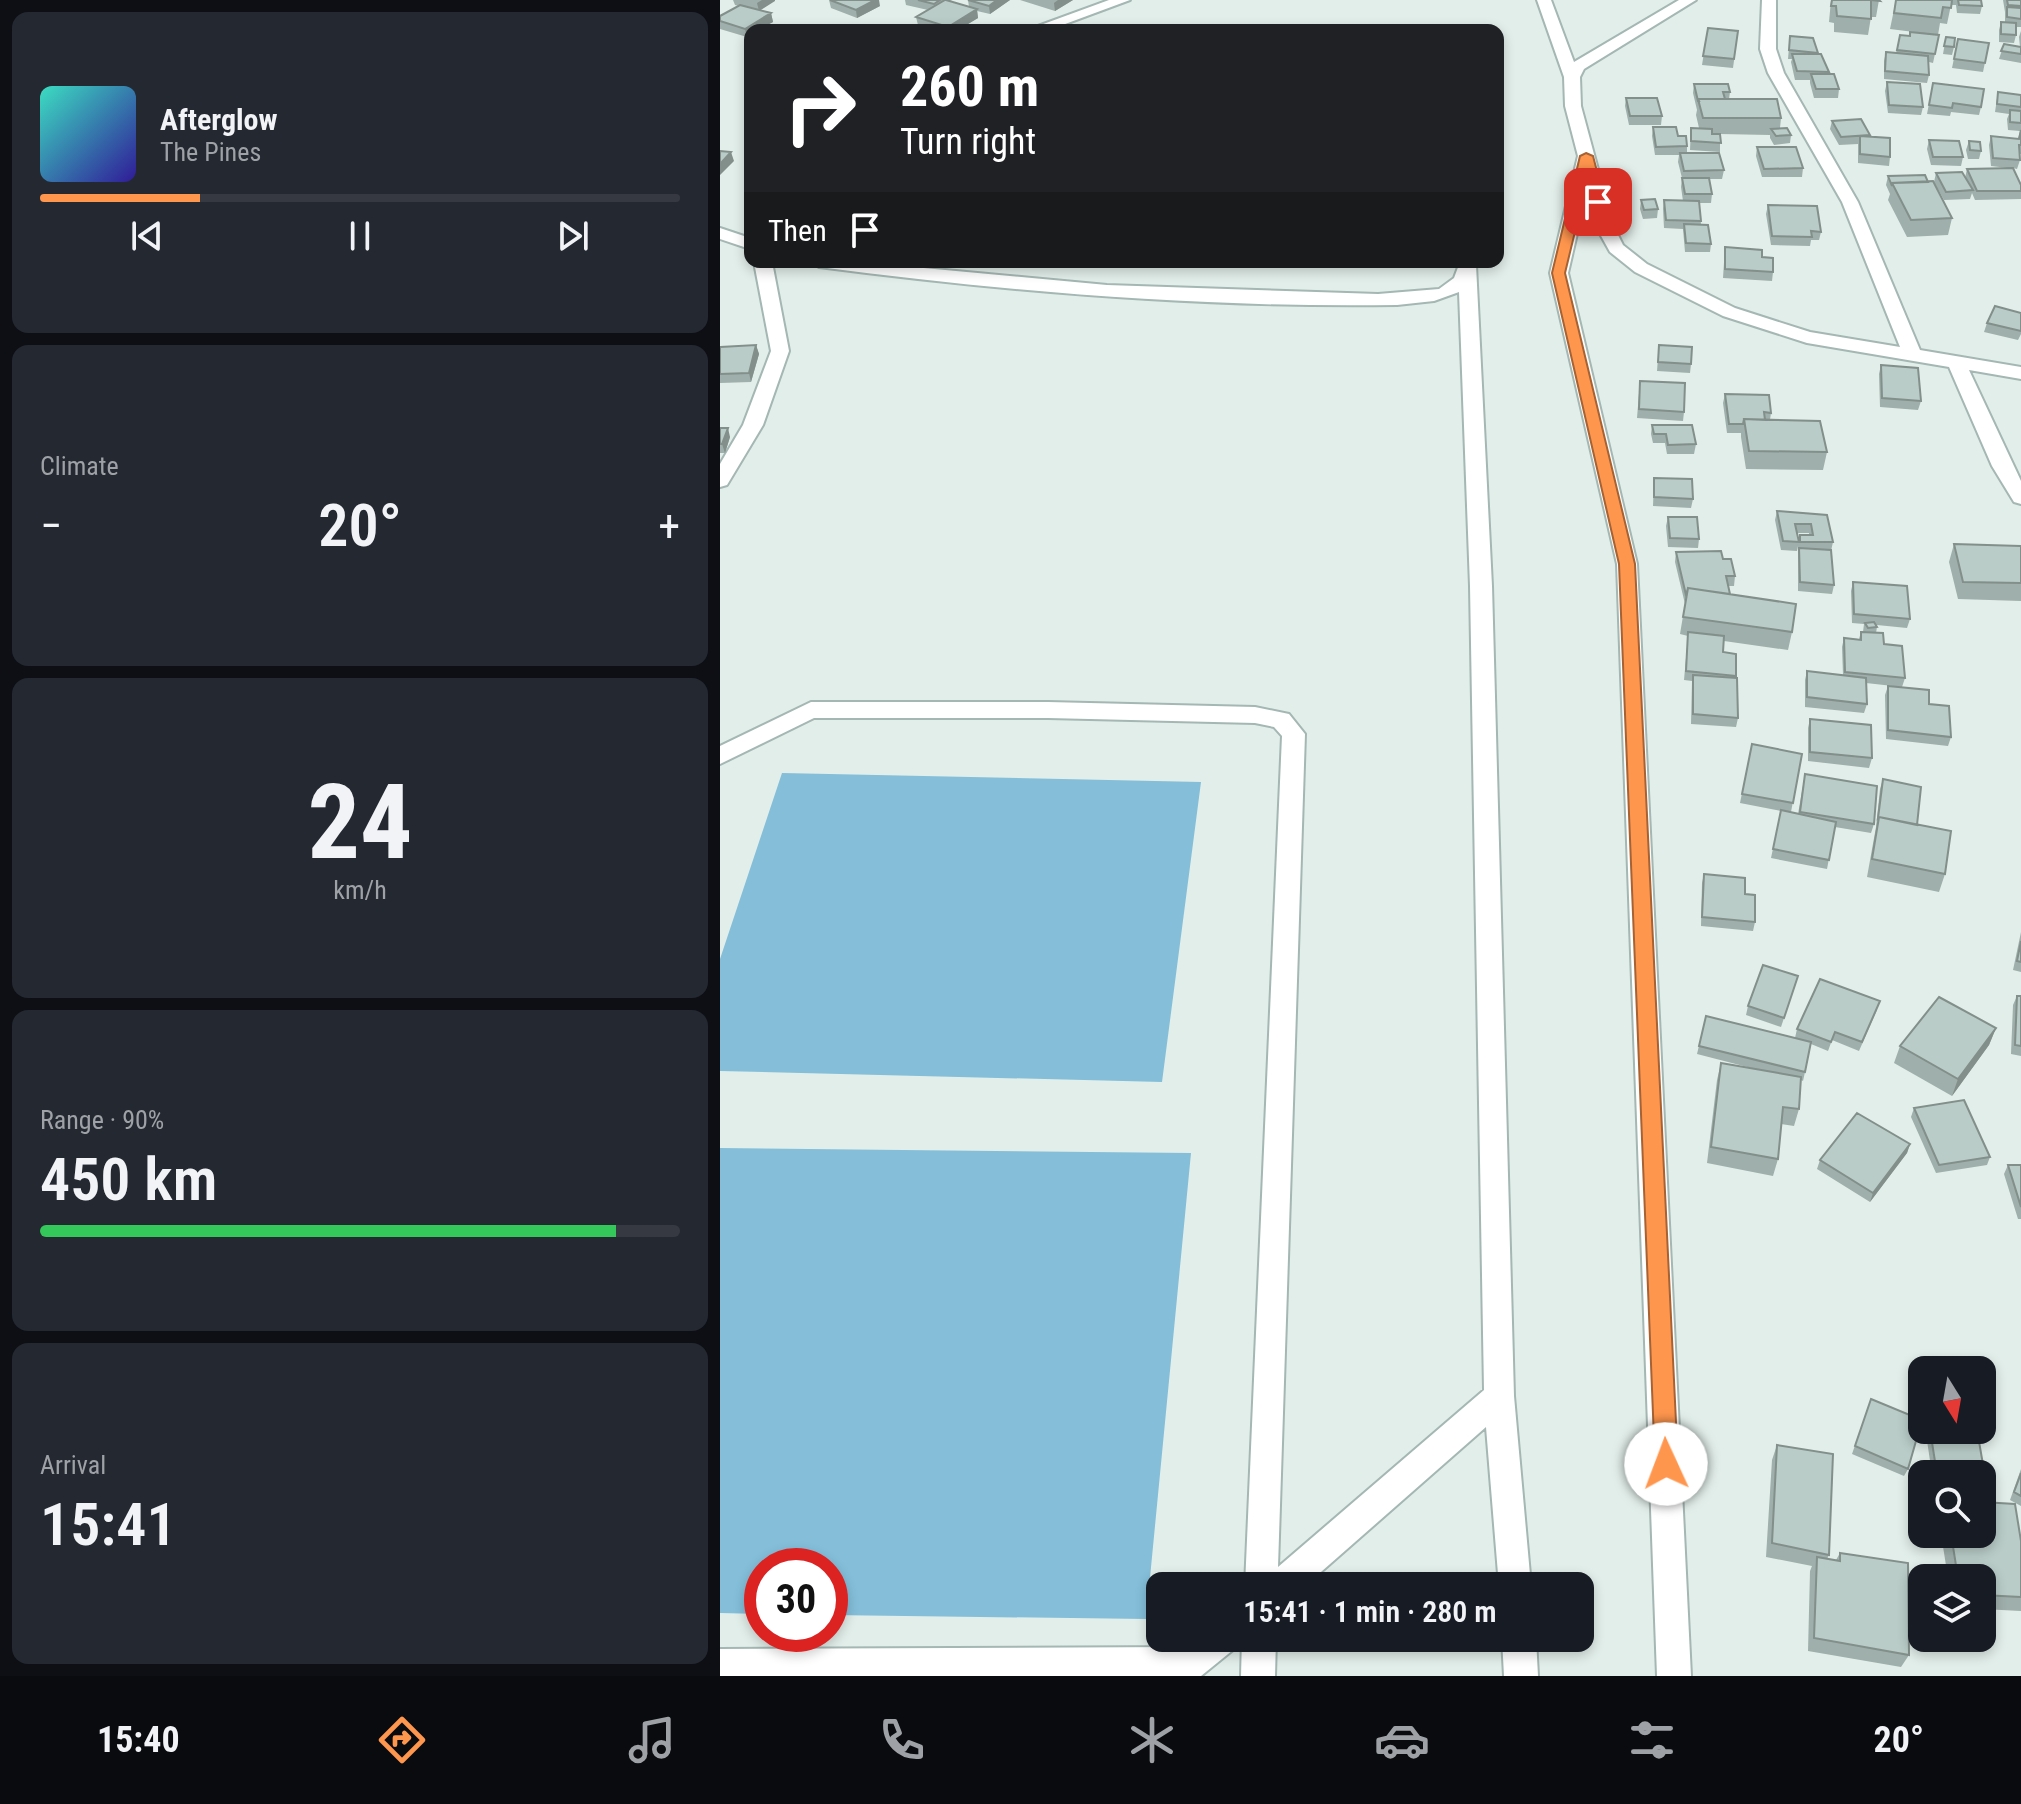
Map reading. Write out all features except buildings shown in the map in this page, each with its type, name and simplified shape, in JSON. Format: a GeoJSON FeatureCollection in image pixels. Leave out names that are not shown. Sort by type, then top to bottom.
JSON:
{"type":"FeatureCollection","features":[{"type":"Feature","properties":{"kind":"street"},"geometry":{"type":"LineString","coordinates":[[1052,24],[1123,0]]}},
{"type":"Feature","properties":{"kind":"street"},"geometry":{"type":"LineString","coordinates":[[1544,0],[1572,77],[1573,106],[1610,236],[1616,248],[1641,268],[1729,312],[1807,337],[2021,373]]}},
{"type":"Feature","properties":{"kind":"street"},"geometry":{"type":"LineString","coordinates":[[1572,77],[1578,66],[1689,0]]}},
{"type":"Feature","properties":{"kind":"street"},"geometry":{"type":"LineString","coordinates":[[1769,0],[1768,49],[1776,73],[1850,202],[1913,356]]}},
{"type":"Feature","properties":{"kind":"street"},"geometry":{"type":"LineString","coordinates":[[1586,156],[1559,273],[1627,564],[1674,1676]]}},
{"type":"Feature","properties":{"kind":"street"},"geometry":{"type":"LineString","coordinates":[[720,233],[744,242]]}},
{"type":"Feature","properties":{"kind":"street"},"geometry":{"type":"LineString","coordinates":[[720,481],[753,425],[780,351],[764,268]]}},
{"type":"Feature","properties":{"kind":"street"},"geometry":{"type":"LineString","coordinates":[[861,268],[1107,290],[1356,298],[1436,296],[1457,286],[1466,268]]}},
{"type":"Feature","properties":{"kind":"street"},"geometry":{"type":"LineString","coordinates":[[1467,268],[1481,586],[1499,1396],[1514,1572]]}},
{"type":"Feature","properties":{"kind":"street"},"geometry":{"type":"LineString","coordinates":[[1957,363],[2002,466],[2021,498]]}},
{"type":"Feature","properties":{"kind":"street"},"geometry":{"type":"LineString","coordinates":[[720,756],[811,710],[1033,710],[1255,715],[1281,720],[1294,734],[1262,1572]]}},
{"type":"Feature","properties":{"kind":"street"},"geometry":{"type":"LineString","coordinates":[[1297,1572],[1499,1396]]}},
{"type":"Feature","properties":{"kind":"street"},"geometry":{"type":"LineString","coordinates":[[720,1666],[1190,1664],[1204,1652]]}},
{"type":"Feature","properties":{"kind":"street"},"geometry":{"type":"LineString","coordinates":[[1258,1676],[1259,1652]]}},
{"type":"Feature","properties":{"kind":"street"},"geometry":{"type":"LineString","coordinates":[[1520,1652],[1521,1676]]}},
{"type":"Feature","properties":{"kind":"water"},"geometry":{"type":"Polygon","coordinates":[[[782,773],[1201,782],[1162,1082],[720,1071],[720,959],[782,773]]]}},
{"type":"Feature","properties":{"kind":"water"},"geometry":{"type":"Polygon","coordinates":[[[720,1148],[1191,1153],[1151,1572],[1146,1572],[1146,1619],[848,1615],[848,1548],[744,1548],[744,1614],[720,1613],[720,1148]]]}},
{"type":"Feature","properties":{"kind":"route"},"geometry":{"type":"LineString","coordinates":[[1598,202],[1586,156],[1559,273],[1627,564],[1666,1464]]}}]}
